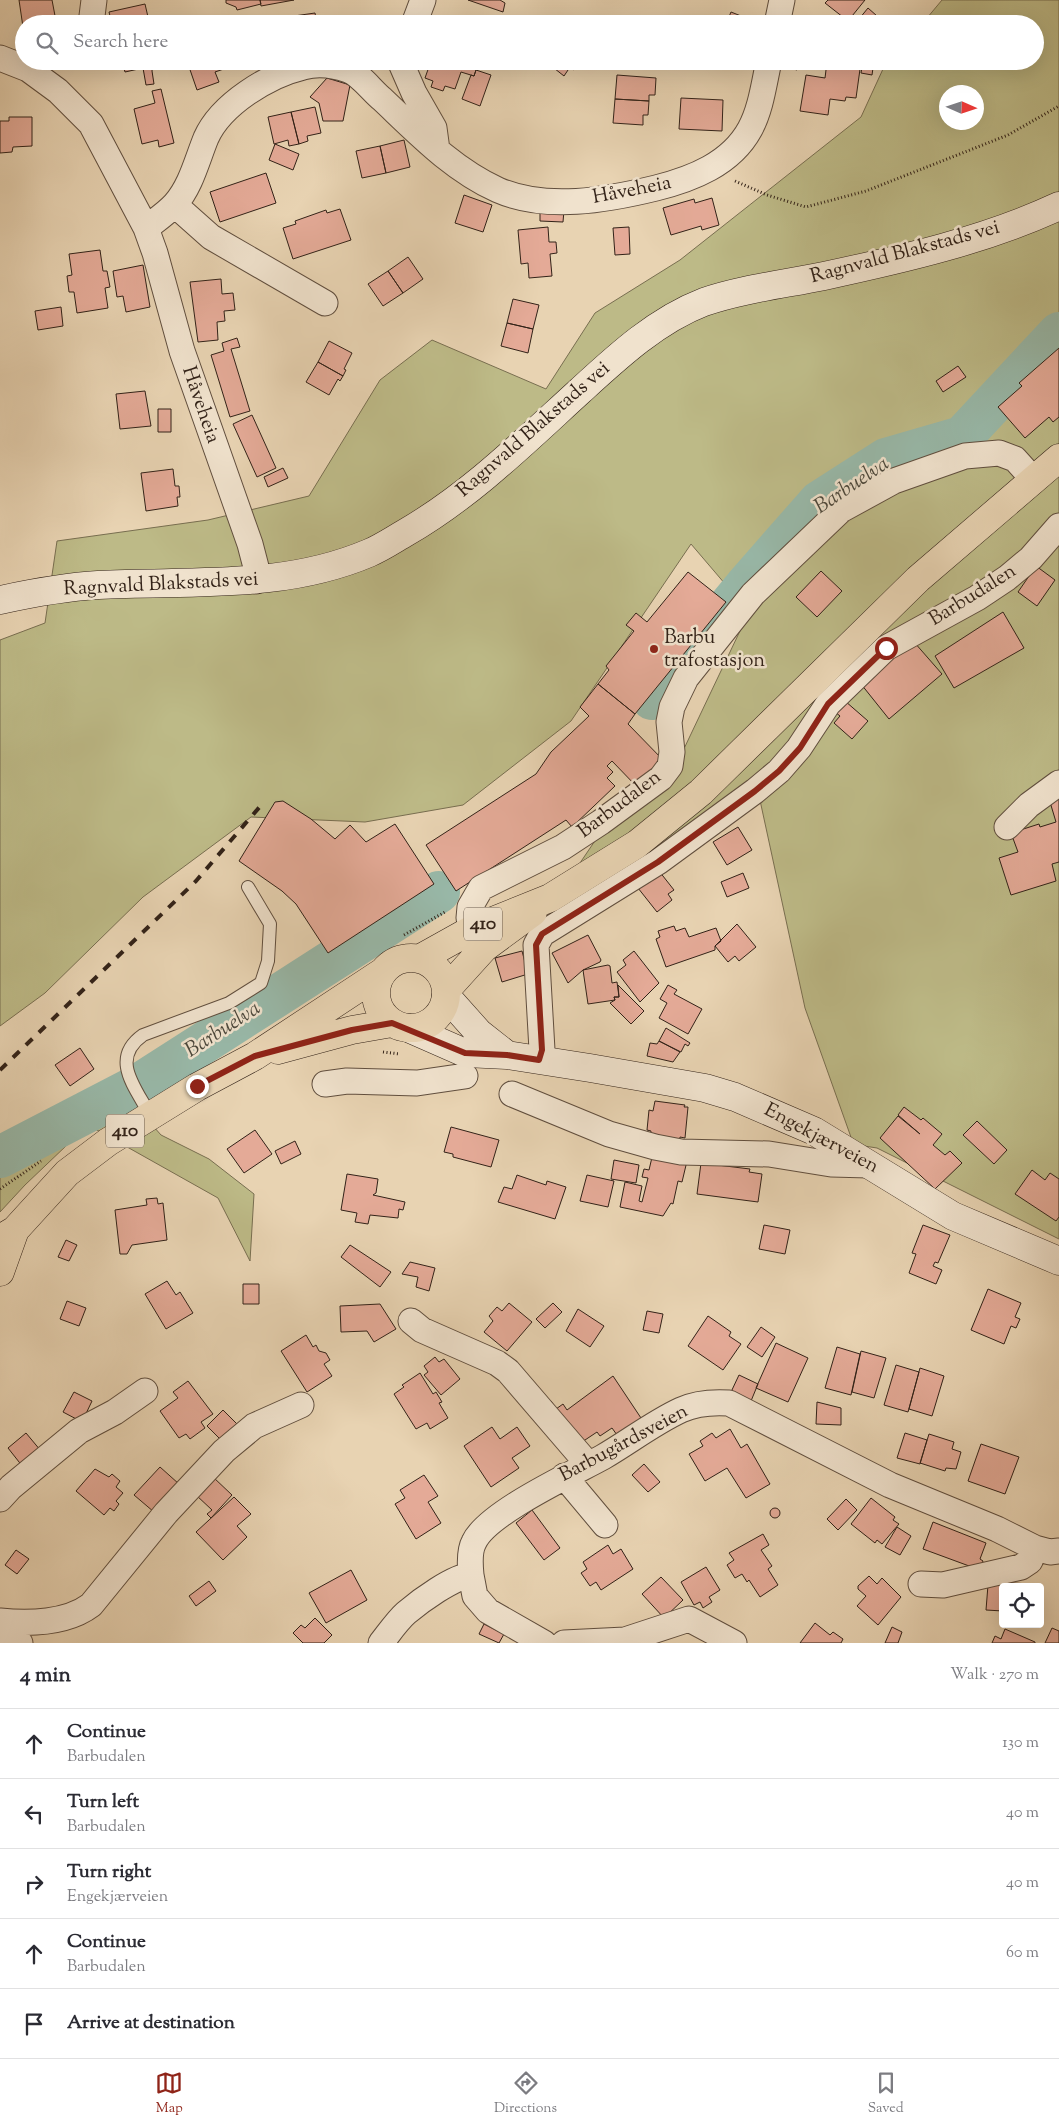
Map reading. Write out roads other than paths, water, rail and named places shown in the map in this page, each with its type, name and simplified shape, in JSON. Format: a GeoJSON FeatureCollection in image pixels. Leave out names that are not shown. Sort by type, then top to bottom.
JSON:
{"type":"FeatureCollection","features":[{"type":"Feature","properties":{"kind":"main road","name":"Barbudalen"},"geometry":{"type":"LineString","coordinates":[[421,958],[479,938],[550,898],[637,844],[701,792],[918,579],[1059,458]]}},
{"type":"Feature","properties":{"kind":"main road","name":"Barbudalen"},"geometry":{"type":"LineString","coordinates":[[446,993],[479,938]]}},
{"type":"Feature","properties":{"kind":"main road","name":"410"},"geometry":{"type":"LineString","coordinates":[[0,1272],[7,1234],[67,1173],[108,1142],[145,1107],[255,1056],[381,973],[392,963],[406,957],[421,958]]}},
{"type":"Feature","properties":{"kind":"main road"},"geometry":{"type":"LineString","coordinates":[[421,958],[433,965],[442,976],[446,993]]}},
{"type":"Feature","properties":{"kind":"main road"},"geometry":{"type":"LineString","coordinates":[[381,973],[376,987],[376,1001],[382,1014],[400,1026]]}},
{"type":"Feature","properties":{"kind":"main road","name":"410"},"geometry":{"type":"LineString","coordinates":[[255,1056],[352,1030],[422,1026],[434,1020],[442,1009],[446,993]]}},
{"type":"Feature","properties":{"kind":"street"},"geometry":{"type":"LineString","coordinates":[[92,15],[94,0]]}},
{"type":"Feature","properties":{"kind":"street"},"geometry":{"type":"LineString","coordinates":[[417,15],[423,0]]}},
{"type":"Feature","properties":{"kind":"street"},"geometry":{"type":"LineString","coordinates":[[779,15],[782,0]]}},
{"type":"Feature","properties":{"kind":"street"},"geometry":{"type":"LineString","coordinates":[[0,56],[15,50]]}},
{"type":"Feature","properties":{"kind":"street","name":"Håveheia"},"geometry":{"type":"LineString","coordinates":[[0,56],[15,63]]}},
{"type":"Feature","properties":{"kind":"street","name":"Håveheia"},"geometry":{"type":"LineString","coordinates":[[29,70],[58,91],[91,124],[146,228],[155,253],[182,351],[250,544],[256,567],[256,581]]}},
{"type":"Feature","properties":{"kind":"street","name":"Håveheia"},"geometry":{"type":"LineString","coordinates":[[146,228],[174,205],[187,186],[207,134],[226,110],[245,94],[277,76],[294,70]]}},
{"type":"Feature","properties":{"kind":"street","name":"Håveheia"},"geometry":{"type":"LineString","coordinates":[[350,70],[458,169],[500,190],[534,198],[568,202],[615,198],[676,183],[709,170],[727,157],[750,130],[758,109],[767,70]]}},
{"type":"Feature","properties":{"kind":"street"},"geometry":{"type":"LineString","coordinates":[[404,70],[414,94],[434,128],[437,150]]}},
{"type":"Feature","properties":{"kind":"street"},"geometry":{"type":"LineString","coordinates":[[174,205],[211,238],[325,303]]}},
{"type":"Feature","properties":{"kind":"street","name":"Ragnvald Blakstads vei"},"geometry":{"type":"LineString","coordinates":[[0,600],[39,592],[95,585],[256,581],[319,571],[362,556],[431,518],[486,476],[614,360],[671,319],[703,303],[876,265],[996,231],[1059,206]]}},
{"type":"Feature","properties":{"kind":"street","name":"Barbudalen"},"geometry":{"type":"LineString","coordinates":[[479,938],[469,918],[470,907],[481,888],[563,847],[602,822],[660,778],[670,766],[672,752],[669,722],[672,706],[686,678],[753,594],[841,510],[894,481],[964,456],[1000,453],[1016,459],[1033,479]]}},
{"type":"Feature","properties":{"kind":"street","name":"Barbudalen"},"geometry":{"type":"LineString","coordinates":[[539,1060],[542,1050],[536,945],[542,934],[658,862],[755,791],[779,771],[800,748],[828,704],[886,648],[977,598],[1007,578],[1032,558],[1059,526]]}},
{"type":"Feature","properties":{"kind":"street"},"geometry":{"type":"LineString","coordinates":[[1007,827],[1029,805],[1059,783]]}},
{"type":"Feature","properties":{"kind":"street","name":"Engekjærveien"},"geometry":{"type":"LineString","coordinates":[[446,993],[479,1033],[507,1055]]}},
{"type":"Feature","properties":{"kind":"street","name":"Engekjærveien"},"geometry":{"type":"LineString","coordinates":[[400,1026],[465,1053],[507,1055],[539,1060],[697,1086],[735,1096],[814,1131],[869,1165],[884,1172],[953,1216],[1059,1261]]}},
{"type":"Feature","properties":{"kind":"street"},"geometry":{"type":"LineString","coordinates":[[325,1084],[348,1081],[417,1083],[465,1076]]}},
{"type":"Feature","properties":{"kind":"street"},"geometry":{"type":"LineString","coordinates":[[512,1094],[602,1131],[655,1147],[681,1152],[769,1154],[831,1164],[869,1165]]}},
{"type":"Feature","properties":{"kind":"street"},"geometry":{"type":"LineString","coordinates":[[411,1321],[422,1330],[497,1363],[508,1371],[587,1463]]}},
{"type":"Feature","properties":{"kind":"street"},"geometry":{"type":"LineString","coordinates":[[0,1499],[11,1487],[79,1432],[115,1412],[145,1390]]}},
{"type":"Feature","properties":{"kind":"street","name":"Barbugårdsveien"},"geometry":{"type":"LineString","coordinates":[[470,1576],[470,1563],[474,1542],[482,1531],[515,1505],[587,1463],[602,1458],[647,1428],[682,1409],[713,1402],[729,1403],[890,1485],[1047,1550]]}},
{"type":"Feature","properties":{"kind":"street"},"geometry":{"type":"LineString","coordinates":[[0,1621],[54,1620],[81,1613],[91,1605],[166,1513],[224,1451],[254,1426],[301,1405]]}},
{"type":"Feature","properties":{"kind":"street"},"geometry":{"type":"LineString","coordinates":[[564,1476],[605,1525]]}},
{"type":"Feature","properties":{"kind":"street"},"geometry":{"type":"LineString","coordinates":[[921,1584],[943,1584],[1020,1567],[1047,1550]]}},
{"type":"Feature","properties":{"kind":"street"},"geometry":{"type":"LineString","coordinates":[[381,1643],[406,1614],[430,1596],[464,1576],[470,1576],[476,1596],[488,1611],[544,1643]]}},
{"type":"Feature","properties":{"kind":"street"},"geometry":{"type":"LineString","coordinates":[[564,1643],[625,1640],[689,1619],[734,1643]]}},
{"type":"Feature","properties":{"kind":"street"},"geometry":{"type":"LineString","coordinates":[[0,1636],[20,1643]]}},
{"type":"Feature","properties":{"kind":"lane"},"geometry":{"type":"LineString","coordinates":[[145,1107],[125,1067],[132,1043],[229,1003],[261,983],[268,960],[270,924],[248,887]]}},
{"type":"Feature","properties":{"kind":"waterway","name":"Barbuelva"},"geometry":{"type":"LineString","coordinates":[[652,699],[747,584],[819,502],[886,459],[962,437],[1059,333]]}},
{"type":"Feature","properties":{"kind":"waterway","name":"Barbuelva"},"geometry":{"type":"LineString","coordinates":[[0,1157],[135,1087],[439,892]]}},
{"type":"Feature","properties":{"kind":"railway"},"geometry":{"type":"LineString","coordinates":[[0,1070],[196,881],[263,803]]}},
{"type":"Feature","properties":{"kind":"place","name":"Barbu trafostasjon"},"geometry":{"type":"Point","coordinates":[654,649]}}]}
